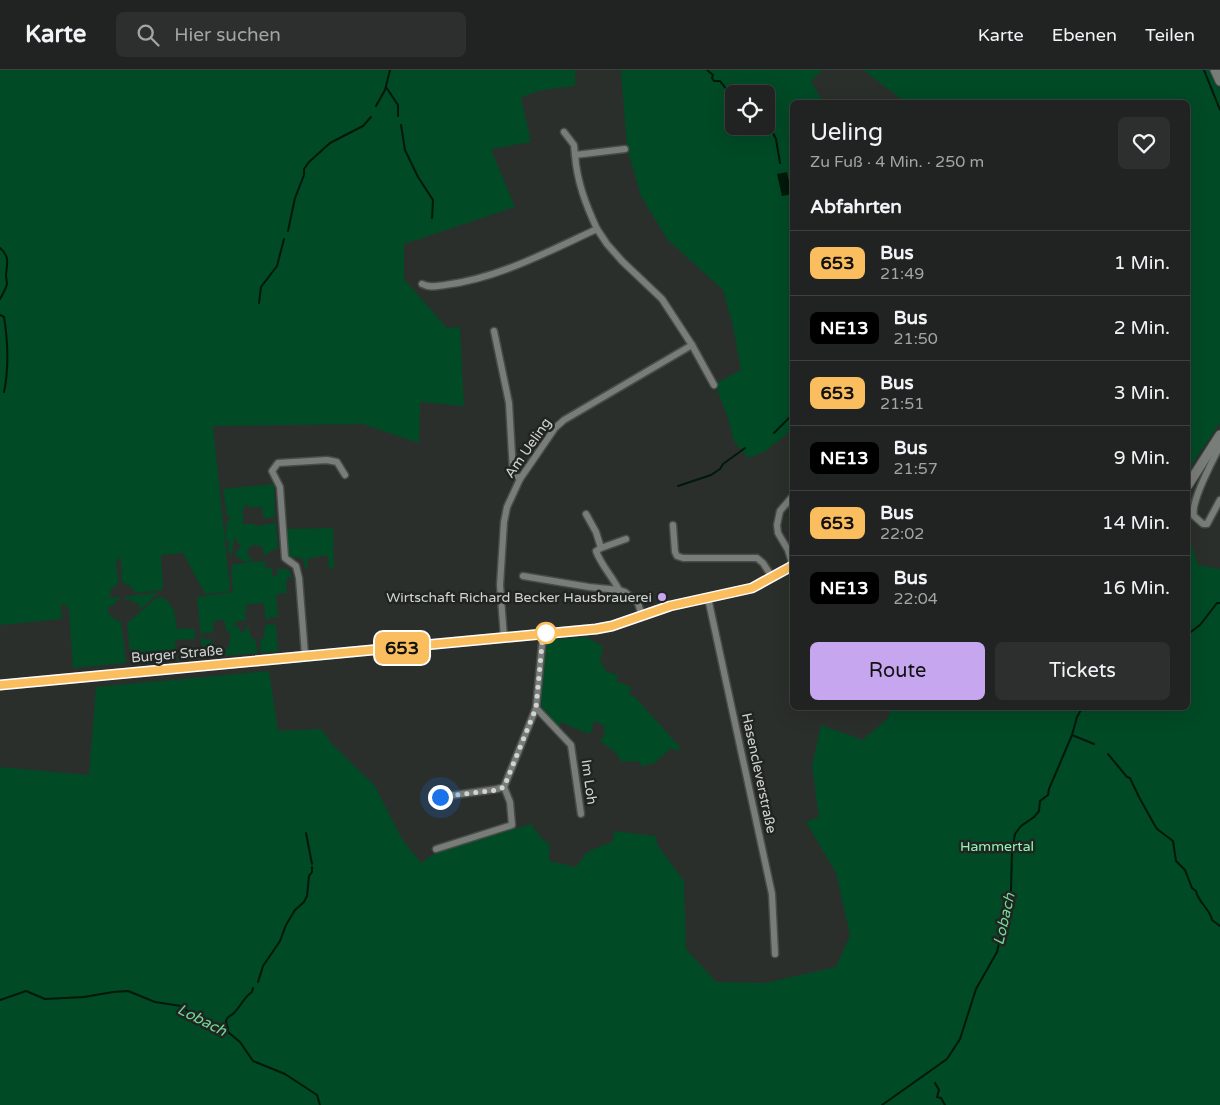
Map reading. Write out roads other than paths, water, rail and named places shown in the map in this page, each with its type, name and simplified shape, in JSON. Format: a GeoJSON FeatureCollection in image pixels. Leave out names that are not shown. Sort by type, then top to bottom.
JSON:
{"type":"FeatureCollection","features":[{"type":"Feature","properties":{"kind":"main road"},"geometry":{"type":"LineString","coordinates":[[1215,70],[1220,81]]}},
{"type":"Feature","properties":{"kind":"main road"},"geometry":{"type":"LineString","coordinates":[[1190,482],[1220,435]]}},
{"type":"Feature","properties":{"kind":"main road","name":"Burger Straße"},"geometry":{"type":"LineString","coordinates":[[0,684],[604,628],[670,606],[752,588],[790,567]]}},
{"type":"Feature","properties":{"kind":"street"},"geometry":{"type":"LineString","coordinates":[[564,132],[574,145],[584,201],[597,229],[622,261],[662,299],[692,345],[714,385]]}},
{"type":"Feature","properties":{"kind":"street"},"geometry":{"type":"LineString","coordinates":[[575,155],[625,149]]}},
{"type":"Feature","properties":{"kind":"street"},"geometry":{"type":"LineString","coordinates":[[422,284],[430,286],[464,282],[498,273],[522,264],[597,229]]}},
{"type":"Feature","properties":{"kind":"street"},"geometry":{"type":"LineString","coordinates":[[494,332],[509,403],[513,472],[520,479]]}},
{"type":"Feature","properties":{"kind":"street","name":"Am Ueling"},"geometry":{"type":"LineString","coordinates":[[504,638],[500,585],[504,522],[506,507],[520,479],[555,428],[564,420],[692,345]]}},
{"type":"Feature","properties":{"kind":"street"},"geometry":{"type":"LineString","coordinates":[[1220,446],[1197,498],[1193,512],[1194,516],[1203,524],[1207,524],[1220,500]]}},
{"type":"Feature","properties":{"kind":"street"},"geometry":{"type":"LineString","coordinates":[[305,655],[299,578],[296,566],[285,558],[280,487],[272,471],[278,463],[327,460],[337,462],[345,475]]}},
{"type":"Feature","properties":{"kind":"street"},"geometry":{"type":"LineString","coordinates":[[790,499],[780,511],[777,525],[778,533],[788,550],[790,558]]}},
{"type":"Feature","properties":{"kind":"street"},"geometry":{"type":"LineString","coordinates":[[586,514],[596,532],[601,548]]}},
{"type":"Feature","properties":{"kind":"street"},"geometry":{"type":"LineString","coordinates":[[673,525],[677,556],[683,558],[756,558],[772,577]]}},
{"type":"Feature","properties":{"kind":"street"},"geometry":{"type":"LineString","coordinates":[[619,590],[596,551],[626,539]]}},
{"type":"Feature","properties":{"kind":"street"},"geometry":{"type":"LineString","coordinates":[[524,576],[625,592],[638,603],[642,616]]}},
{"type":"Feature","properties":{"kind":"street","name":"Hasencleverstraße"},"geometry":{"type":"LineString","coordinates":[[708,598],[772,894],[776,954]]}},
{"type":"Feature","properties":{"kind":"street"},"geometry":{"type":"LineString","coordinates":[[436,849],[512,825],[510,802],[504,787],[536,708],[543,634]]}},
{"type":"Feature","properties":{"kind":"street","name":"Im Loh"},"geometry":{"type":"LineString","coordinates":[[536,708],[571,745],[581,814]]}},
{"type":"Feature","properties":{"kind":"street"},"geometry":{"type":"LineString","coordinates":[[440,797],[497,790],[504,787]]}},
{"type":"Feature","properties":{"kind":"waterway"},"geometry":{"type":"LineString","coordinates":[[376,106],[385,90],[390,70]]}},
{"type":"Feature","properties":{"kind":"waterway"},"geometry":{"type":"LineString","coordinates":[[707,70],[713,75],[714,81],[720,81],[725,87]]}},
{"type":"Feature","properties":{"kind":"waterway"},"geometry":{"type":"LineString","coordinates":[[1204,70],[1220,110]]}},
{"type":"Feature","properties":{"kind":"waterway"},"geometry":{"type":"LineString","coordinates":[[386,87],[398,105],[398,116]]}},
{"type":"Feature","properties":{"kind":"waterway"},"geometry":{"type":"LineString","coordinates":[[288,231],[295,198],[304,175],[304,169],[309,162],[330,143],[363,126],[371,117]]}},
{"type":"Feature","properties":{"kind":"waterway"},"geometry":{"type":"LineString","coordinates":[[401,125],[405,150],[418,177],[433,200],[432,218]]}},
{"type":"Feature","properties":{"kind":"waterway"},"geometry":{"type":"LineString","coordinates":[[774,135],[780,163]]}},
{"type":"Feature","properties":{"kind":"waterway"},"geometry":{"type":"LineString","coordinates":[[259,303],[261,287],[277,266],[284,239]]}},
{"type":"Feature","properties":{"kind":"waterway"},"geometry":{"type":"LineString","coordinates":[[0,248],[7,257],[7,284],[0,299]]}},
{"type":"Feature","properties":{"kind":"waterway"},"geometry":{"type":"LineString","coordinates":[[0,315],[4,317],[7,345],[7,374],[4,392]]}},
{"type":"Feature","properties":{"kind":"waterway"},"geometry":{"type":"LineString","coordinates":[[774,433],[790,417]]}},
{"type":"Feature","properties":{"kind":"waterway"},"geometry":{"type":"LineString","coordinates":[[678,486],[711,475],[745,448]]}},
{"type":"Feature","properties":{"kind":"waterway","name":"Lobach"},"geometry":{"type":"LineString","coordinates":[[1190,632],[1200,625],[1217,603],[1220,603]]}},
{"type":"Feature","properties":{"kind":"waterway","name":"Lobach"},"geometry":{"type":"LineString","coordinates":[[882,1105],[947,1059],[960,1039],[976,989],[997,952],[1011,890],[1012,850],[1015,834],[1021,826],[1034,817],[1039,811],[1040,801],[1048,795],[1081,710]]}},
{"type":"Feature","properties":{"kind":"waterway"},"geometry":{"type":"LineString","coordinates":[[1072,735],[1094,744]]}},
{"type":"Feature","properties":{"kind":"waterway"},"geometry":{"type":"LineString","coordinates":[[1108,754],[1127,777],[1130,778],[1157,829],[1173,841],[1176,861],[1185,870],[1192,888],[1196,891],[1212,920],[1220,926]]}},
{"type":"Feature","properties":{"kind":"waterway"},"geometry":{"type":"LineString","coordinates":[[306,833],[312,864]]}},
{"type":"Feature","properties":{"kind":"waterway"},"geometry":{"type":"LineString","coordinates":[[258,982],[263,966],[280,941],[286,925],[295,910],[304,902],[307,896],[312,867]]}},
{"type":"Feature","properties":{"kind":"waterway"},"geometry":{"type":"LineString","coordinates":[[228,1032],[226,1022],[228,1017],[234,1013],[252,992],[253,988]]}},
{"type":"Feature","properties":{"kind":"waterway","name":"Lobach"},"geometry":{"type":"LineString","coordinates":[[0,1000],[26,991],[45,999],[84,997],[128,991],[155,1002],[181,1006],[202,1022],[228,1032],[240,1042],[253,1061],[285,1074],[317,1095],[320,1105]]}},
{"type":"Feature","properties":{"kind":"waterway"},"geometry":{"type":"LineString","coordinates":[[935,1083],[939,1090],[937,1097],[941,1098],[945,1105]]}},
{"type":"Feature","properties":{"kind":"place","name":"Wirtschaft Richard Becker Hausbrauerei"},"geometry":{"type":"Point","coordinates":[662,597]}},
{"type":"Feature","properties":{"kind":"park label","name":"Hammertal"},"geometry":{"type":"Point","coordinates":[997,846]}}]}
